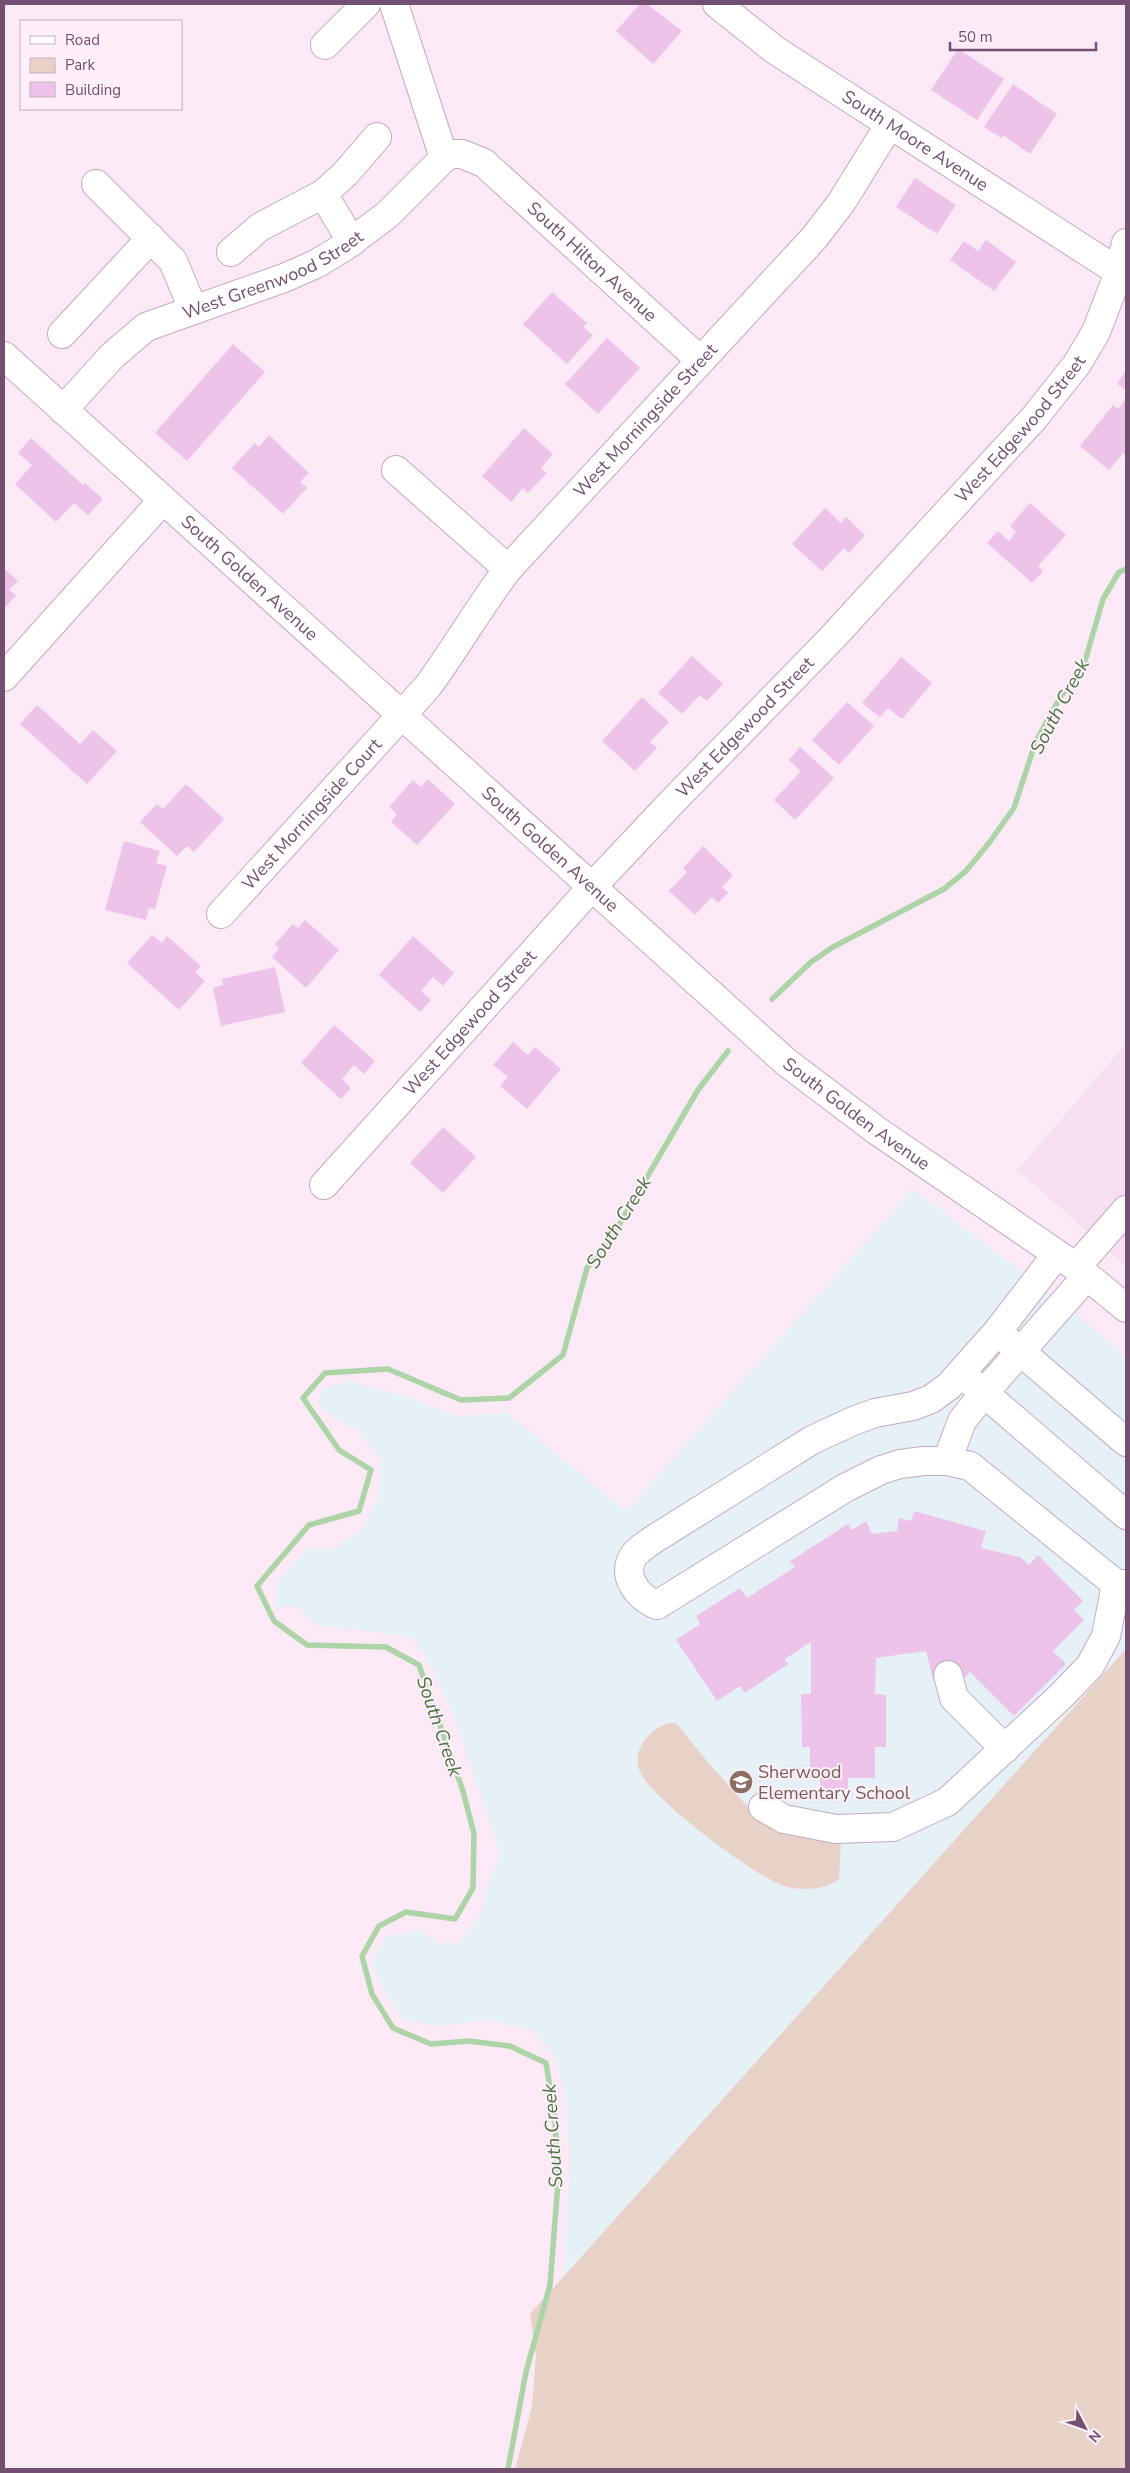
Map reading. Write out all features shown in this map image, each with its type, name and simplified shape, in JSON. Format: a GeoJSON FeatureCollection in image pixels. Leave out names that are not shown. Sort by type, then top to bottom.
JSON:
{"type":"FeatureCollection","features":[{"type":"Feature","properties":{"kind":"street"},"geometry":{"type":"LineString","coordinates":[[325,46],[366,4]]}},
{"type":"Feature","properties":{"kind":"street"},"geometry":{"type":"LineString","coordinates":[[394,4],[444,158]]}},
{"type":"Feature","properties":{"kind":"street","name":"South Moore Avenue"},"geometry":{"type":"LineString","coordinates":[[717,4],[775,50],[1119,272]]}},
{"type":"Feature","properties":{"kind":"street","name":"West Morningside Street"},"geometry":{"type":"LineString","coordinates":[[402,715],[449,658],[475,614],[508,569],[828,221],[890,124]]}},
{"type":"Feature","properties":{"kind":"street"},"geometry":{"type":"LineString","coordinates":[[231,252],[260,227],[323,194],[345,174],[377,137]]}},
{"type":"Feature","properties":{"kind":"street","name":"South Hilton Avenue"},"geometry":{"type":"LineString","coordinates":[[444,158],[452,154],[462,154],[484,163],[700,360]]}},
{"type":"Feature","properties":{"kind":"street","name":"West Greenwood Street"},"geometry":{"type":"LineString","coordinates":[[63,410],[112,356],[146,327],[284,278],[316,264],[352,242],[387,215],[444,158]]}},
{"type":"Feature","properties":{"kind":"street"},"geometry":{"type":"LineString","coordinates":[[96,184],[173,261],[193,309]]}},
{"type":"Feature","properties":{"kind":"street"},"geometry":{"type":"LineString","coordinates":[[323,194],[352,242]]}},
{"type":"Feature","properties":{"kind":"street"},"geometry":{"type":"LineString","coordinates":[[62,334],[151,238]]}},
{"type":"Feature","properties":{"kind":"street","name":"West Edgewood Street"},"geometry":{"type":"LineString","coordinates":[[324,1185],[591,888],[831,639],[1034,418],[1086,350],[1105,311],[1119,272],[1126,243]]}},
{"type":"Feature","properties":{"kind":"street","name":"South Golden Avenue"},"geometry":{"type":"LineString","coordinates":[[7,367],[63,410],[729,1013],[814,1085],[1073,1266],[1126,1308]]}},
{"type":"Feature","properties":{"kind":"street"},"geometry":{"type":"LineString","coordinates":[[396,470],[508,569]]}},
{"type":"Feature","properties":{"kind":"street"},"geometry":{"type":"LineString","coordinates":[[4,677],[163,500]]}},
{"type":"Feature","properties":{"kind":"street","name":"West Morningside Court"},"geometry":{"type":"LineString","coordinates":[[222,914],[402,715]]}},
{"type":"Feature","properties":{"kind":"street"},"geometry":{"type":"LineString","coordinates":[[763,1807],[784,1820],[836,1830],[893,1827],[947,1802],[1006,1749],[1090,1666],[1106,1636],[1121,1584],[970,1466],[947,1461],[900,1464],[881,1470],[845,1488],[657,1605],[646,1601],[636,1593],[631,1580],[630,1567],[635,1555],[651,1541],[812,1440],[859,1418],[913,1406],[931,1399],[949,1386],[997,1332],[1073,1266],[1126,1210]]}},
{"type":"Feature","properties":{"kind":"street"},"geometry":{"type":"LineString","coordinates":[[947,1461],[962,1421],[1021,1351],[1073,1266]]}},
{"type":"Feature","properties":{"kind":"street"},"geometry":{"type":"LineString","coordinates":[[997,1332],[1126,1442]]}},
{"type":"Feature","properties":{"kind":"street"},"geometry":{"type":"LineString","coordinates":[[961,1373],[1126,1515]]}},
{"type":"Feature","properties":{"kind":"street"},"geometry":{"type":"LineString","coordinates":[[931,1399],[962,1421]]}},
{"type":"Feature","properties":{"kind":"street"},"geometry":{"type":"LineString","coordinates":[[948,1675],[954,1698],[1006,1749]]}},
{"type":"Feature","properties":{"kind":"shaded area"},"geometry":{"type":"Polygon","coordinates":[[[1126,1044],[1126,1266],[1018,1170],[1126,1044]]]}},
{"type":"Feature","properties":{"kind":"shaded area","name":"Sherwood Elementary School"},"geometry":{"type":"Polygon","coordinates":[[[913,1189],[1074,1311],[1126,1357],[1126,1649],[564,2277],[570,2161],[566,2098],[556,2059],[533,2031],[491,2020],[442,2026],[405,2021],[382,1988],[371,1962],[387,1936],[418,1930],[438,1943],[458,1944],[482,1912],[487,1887],[500,1852],[452,1712],[433,1669],[412,1637],[317,1625],[297,1607],[276,1607],[276,1583],[307,1548],[328,1551],[360,1532],[379,1496],[381,1460],[358,1430],[320,1409],[320,1391],[348,1381],[403,1395],[455,1416],[508,1413],[626,1511],[913,1189]]]}},
{"type":"Feature","properties":{"kind":"green space"},"geometry":{"type":"Polygon","coordinates":[[[1126,1649],[1126,2469],[515,2469],[532,2407],[536,2355],[530,2314],[1126,1649]]]}},
{"type":"Feature","properties":{"kind":"green space"},"geometry":{"type":"Polygon","coordinates":[[[668,1723],[676,1723],[706,1760],[759,1819],[841,1842],[839,1879],[827,1886],[811,1889],[781,1885],[727,1852],[665,1801],[641,1774],[638,1758],[639,1750],[648,1736],[668,1723]]]}},
{"type":"Feature","properties":{"kind":"building"},"geometry":{"type":"Polygon","coordinates":[[[640,4],[647,4],[682,31],[653,64],[616,31],[640,4]]]}},
{"type":"Feature","properties":{"kind":"building"},"geometry":{"type":"Polygon","coordinates":[[[958,49],[1004,79],[977,120],[931,90],[958,49]]]}},
{"type":"Feature","properties":{"kind":"building"},"geometry":{"type":"Polygon","coordinates":[[[1013,84],[1057,114],[1030,154],[1003,135],[1001,138],[984,127],[1013,84]]]}},
{"type":"Feature","properties":{"kind":"building"},"geometry":{"type":"Polygon","coordinates":[[[915,178],[956,205],[937,234],[896,207],[915,178]]]}},
{"type":"Feature","properties":{"kind":"building"},"geometry":{"type":"Polygon","coordinates":[[[986,240],[1016,262],[994,291],[950,260],[964,241],[978,251],[986,240]]]}},
{"type":"Feature","properties":{"kind":"building"},"geometry":{"type":"Polygon","coordinates":[[[552,292],[587,323],[583,327],[593,335],[567,364],[523,324],[552,292]]]}},
{"type":"Feature","properties":{"kind":"building"},"geometry":{"type":"Polygon","coordinates":[[[607,338],[640,368],[598,414],[565,384],[607,338]]]}},
{"type":"Feature","properties":{"kind":"building"},"geometry":{"type":"Polygon","coordinates":[[[233,344],[265,372],[187,461],[155,433],[233,344]]]}},
{"type":"Feature","properties":{"kind":"building"},"geometry":{"type":"Polygon","coordinates":[[[1126,370],[1126,390],[1117,384],[1126,370]]]}},
{"type":"Feature","properties":{"kind":"building"},"geometry":{"type":"Polygon","coordinates":[[[1125,400],[1126,455],[1123,453],[1109,470],[1080,446],[1113,405],[1118,409],[1125,400]]]}},
{"type":"Feature","properties":{"kind":"building"},"geometry":{"type":"Polygon","coordinates":[[[524,428],[553,454],[541,468],[547,473],[528,493],[523,488],[511,502],[482,476],[524,428]]]}},
{"type":"Feature","properties":{"kind":"building"},"geometry":{"type":"Polygon","coordinates":[[[269,435],[309,473],[300,482],[307,488],[283,514],[232,468],[255,443],[259,447],[269,435]]]}},
{"type":"Feature","properties":{"kind":"building"},"geometry":{"type":"Polygon","coordinates":[[[31,438],[83,485],[85,483],[103,499],[88,515],[74,503],[56,522],[15,484],[32,465],[18,453],[31,438]]]}},
{"type":"Feature","properties":{"kind":"building"},"geometry":{"type":"Polygon","coordinates":[[[1030,503],[1066,535],[1038,566],[1043,571],[1032,583],[987,543],[998,531],[1009,541],[1016,532],[1010,526],[1030,503]]]}},
{"type":"Feature","properties":{"kind":"building"},"geometry":{"type":"Polygon","coordinates":[[[825,508],[841,523],[846,517],[865,535],[849,553],[844,548],[822,571],[792,544],[825,508]]]}},
{"type":"Feature","properties":{"kind":"building"},"geometry":{"type":"Polygon","coordinates":[[[4,568],[18,581],[9,590],[16,595],[4,609],[4,568]]]}},
{"type":"Feature","properties":{"kind":"building"},"geometry":{"type":"Polygon","coordinates":[[[692,656],[723,684],[707,701],[700,695],[682,714],[658,693],[692,656]]]}},
{"type":"Feature","properties":{"kind":"building"},"geometry":{"type":"Polygon","coordinates":[[[901,657],[932,683],[902,719],[888,708],[880,717],[862,703],[901,657]]]}},
{"type":"Feature","properties":{"kind":"building"},"geometry":{"type":"Polygon","coordinates":[[[642,697],[669,722],[650,742],[657,748],[635,771],[602,741],[642,697]]]}},
{"type":"Feature","properties":{"kind":"building"},"geometry":{"type":"Polygon","coordinates":[[[847,702],[874,726],[839,765],[812,740],[847,702]]]}},
{"type":"Feature","properties":{"kind":"building"},"geometry":{"type":"Polygon","coordinates":[[[37,705],[80,744],[93,730],[117,751],[87,784],[20,724],[37,705]]]}},
{"type":"Feature","properties":{"kind":"building"},"geometry":{"type":"Polygon","coordinates":[[[800,747],[834,778],[795,820],[774,800],[801,771],[789,760],[800,747]]]}},
{"type":"Feature","properties":{"kind":"building"},"geometry":{"type":"Polygon","coordinates":[[[428,779],[455,804],[417,845],[391,822],[397,814],[389,807],[413,780],[421,787],[428,779]]]}},
{"type":"Feature","properties":{"kind":"building"},"geometry":{"type":"Polygon","coordinates":[[[186,784],[224,819],[194,852],[187,846],[177,856],[140,822],[157,804],[163,809],[186,784]]]}},
{"type":"Feature","properties":{"kind":"building"},"geometry":{"type":"Polygon","coordinates":[[[124,841],[160,851],[156,863],[167,866],[155,909],[149,908],[146,920],[105,910],[124,841]]]}},
{"type":"Feature","properties":{"kind":"building"},"geometry":{"type":"Polygon","coordinates":[[[703,846],[733,875],[722,887],[728,893],[718,903],[712,897],[695,915],[669,891],[687,872],[683,868],[703,846]]]}},
{"type":"Feature","properties":{"kind":"building"},"geometry":{"type":"Polygon","coordinates":[[[305,920],[339,950],[306,988],[272,957],[279,949],[275,944],[293,924],[298,928],[305,920]]]}},
{"type":"Feature","properties":{"kind":"building"},"geometry":{"type":"Polygon","coordinates":[[[152,935],[162,943],[167,936],[201,966],[195,972],[205,981],[179,1010],[127,963],[152,935]]]}},
{"type":"Feature","properties":{"kind":"building"},"geometry":{"type":"Polygon","coordinates":[[[413,936],[454,973],[443,986],[433,977],[421,991],[431,1000],[420,1012],[379,975],[413,936]]]}},
{"type":"Feature","properties":{"kind":"building"},"geometry":{"type":"Polygon","coordinates":[[[275,967],[285,1012],[221,1026],[213,988],[223,985],[222,979],[275,967]]]}},
{"type":"Feature","properties":{"kind":"building"},"geometry":{"type":"Polygon","coordinates":[[[334,1025],[375,1061],[364,1074],[354,1065],[342,1079],[351,1088],[341,1099],[301,1063],[334,1025]]]}},
{"type":"Feature","properties":{"kind":"building"},"geometry":{"type":"Polygon","coordinates":[[[513,1042],[528,1055],[535,1047],[561,1069],[527,1109],[500,1086],[508,1077],[493,1065],[513,1042]]]}},
{"type":"Feature","properties":{"kind":"building"},"geometry":{"type":"Polygon","coordinates":[[[443,1127],[476,1157],[443,1193],[410,1163],[443,1127]]]}},
{"type":"Feature","properties":{"kind":"building"},"geometry":{"type":"Polygon","coordinates":[[[914,1511],[986,1531],[981,1548],[1020,1557],[1029,1565],[1038,1555],[1083,1601],[1074,1610],[1084,1620],[1053,1651],[1066,1664],[1014,1716],[970,1672],[966,1677],[953,1674],[933,1679],[926,1651],[876,1658],[875,1694],[886,1695],[886,1747],[875,1747],[875,1778],[848,1778],[848,1789],[820,1789],[820,1778],[810,1778],[810,1747],[802,1747],[801,1694],[811,1694],[811,1642],[785,1659],[788,1664],[745,1693],[740,1686],[717,1701],[676,1640],[700,1624],[696,1616],[740,1588],[747,1598],[795,1567],[790,1561],[848,1524],[852,1530],[866,1521],[872,1534],[897,1531],[899,1518],[911,1521],[914,1511]]]}},
{"type":"Feature","properties":{"kind":"waterway","name":"South Creek"},"geometry":{"type":"LineString","coordinates":[[772,999],[811,962],[833,947],[944,889],[966,871],[1014,808],[1036,741],[1061,696],[1083,668],[1103,599],[1119,572],[1126,569]]}},
{"type":"Feature","properties":{"kind":"waterway","name":"South Creek"},"geometry":{"type":"LineString","coordinates":[[508,2469],[526,2372],[550,2285],[558,2183],[555,2119],[546,2063],[510,2046],[469,2041],[431,2044],[393,2028],[372,1994],[362,1956],[379,1926],[406,1912],[455,1919],[473,1888],[474,1834],[463,1791],[419,1665],[386,1647],[307,1645],[274,1621],[257,1586],[309,1525],[359,1511],[371,1470],[339,1450],[303,1398],[325,1373],[388,1369],[461,1400],[509,1398],[563,1355],[587,1268],[616,1230],[698,1090],[728,1051]]}},
{"type":"Feature","properties":{"kind":"place","name":"Sherwood Elementary School"},"geometry":{"type":"Point","coordinates":[741,1782]}}]}
